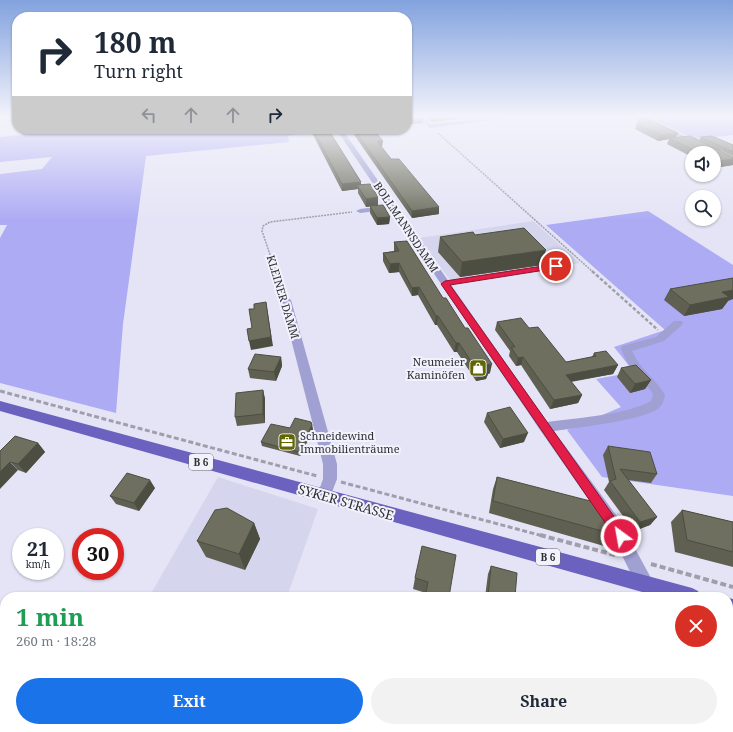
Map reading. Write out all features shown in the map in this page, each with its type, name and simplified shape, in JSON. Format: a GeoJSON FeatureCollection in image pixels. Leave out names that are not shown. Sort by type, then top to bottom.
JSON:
{"type":"FeatureCollection","features":[{"type":"Feature","properties":{"kind":"main road","name":"SYKER STRASSE"},"geometry":{"type":"LineString","coordinates":[[0,406],[674,592]]}},
{"type":"Feature","properties":{"kind":"street","name":"BOLLMANNSDAMM"},"geometry":{"type":"LineString","coordinates":[[354,151],[544,427],[614,524],[645,584]]}},
{"type":"Feature","properties":{"kind":"street"},"geometry":{"type":"LineString","coordinates":[[360,212],[392,207]]}},
{"type":"Feature","properties":{"kind":"street","name":"KLEINER DAMM"},"geometry":{"type":"LineString","coordinates":[[286,300],[330,464],[330,479],[324,496]]}},
{"type":"Feature","properties":{"kind":"street"},"geometry":{"type":"LineString","coordinates":[[544,427],[580,424],[644,410],[656,404],[659,395],[655,386],[629,358],[626,349],[660,339],[678,323]]}},
{"type":"Feature","properties":{"kind":"lane"},"geometry":{"type":"LineString","coordinates":[[445,284],[556,266]]}},
{"type":"Feature","properties":{"kind":"path"},"geometry":{"type":"LineString","coordinates":[[458,151],[664,336]]}},
{"type":"Feature","properties":{"kind":"path","name":"KLEINER DAMM"},"geometry":{"type":"LineString","coordinates":[[286,300],[262,231],[263,226],[270,222],[360,212]]}},
{"type":"Feature","properties":{"kind":"path"},"geometry":{"type":"LineString","coordinates":[[0,391],[733,587]]}},
{"type":"Feature","properties":{"kind":"shaded area"},"geometry":{"type":"Polygon","coordinates":[[[0,151],[195,151],[146,156],[123,324],[116,413],[0,383],[0,238],[7,225],[0,225],[0,174],[42,169],[52,157],[0,162],[0,151]]]}},
{"type":"Feature","properties":{"kind":"shaded area"},"geometry":{"type":"Polygon","coordinates":[[[648,211],[733,265],[733,496],[602,477],[567,430],[621,407],[596,379],[634,372],[614,347],[665,330],[546,225],[648,211]]]}},
{"type":"Feature","properties":{"kind":"shaded area"},"geometry":{"type":"Polygon","coordinates":[[[533,221],[580,263],[453,284],[419,238],[533,221]]]}},
{"type":"Feature","properties":{"kind":"shaded area"},"geometry":{"type":"Polygon","coordinates":[[[218,477],[318,509],[289,592],[152,592],[218,477]]]}},
{"type":"Feature","properties":{"kind":"building"},"geometry":{"type":"Polygon","coordinates":[[[325,151],[342,151],[361,182],[342,184],[325,151]]]}},
{"type":"Feature","properties":{"kind":"building"},"geometry":{"type":"Polygon","coordinates":[[[370,151],[385,151],[391,159],[399,159],[439,207],[412,211],[370,151]]]}},
{"type":"Feature","properties":{"kind":"building"},"geometry":{"type":"Polygon","coordinates":[[[721,151],[733,157],[733,159],[721,160],[721,151]]]}},
{"type":"Feature","properties":{"kind":"building"},"geometry":{"type":"Polygon","coordinates":[[[370,184],[378,197],[366,199],[357,185],[370,184]]]}},
{"type":"Feature","properties":{"kind":"building"},"geometry":{"type":"Polygon","coordinates":[[[383,205],[390,217],[377,218],[370,206],[383,205]]]}},
{"type":"Feature","properties":{"kind":"building"},"geometry":{"type":"Polygon","coordinates":[[[524,228],[546,250],[462,262],[440,237],[473,232],[475,235],[524,228]]]}},
{"type":"Feature","properties":{"kind":"building"},"geometry":{"type":"Polygon","coordinates":[[[407,241],[443,298],[446,298],[465,328],[468,328],[492,364],[485,365],[488,370],[478,372],[459,343],[456,343],[438,316],[436,316],[419,287],[412,288],[399,263],[390,264],[383,253],[399,251],[394,242],[407,241]]]}},
{"type":"Feature","properties":{"kind":"building"},"geometry":{"type":"Polygon","coordinates":[[[733,278],[733,290],[722,292],[729,297],[690,305],[670,289],[733,278]]]}},
{"type":"Feature","properties":{"kind":"building"},"geometry":{"type":"Polygon","coordinates":[[[266,302],[271,337],[249,341],[247,329],[252,328],[249,309],[254,309],[254,304],[266,302]]]}},
{"type":"Feature","properties":{"kind":"building"},"geometry":{"type":"Polygon","coordinates":[[[521,318],[529,328],[538,327],[566,362],[596,356],[594,353],[606,351],[618,365],[566,375],[582,395],[554,400],[523,357],[518,358],[511,347],[515,347],[497,322],[521,318]]]}},
{"type":"Feature","properties":{"kind":"building"},"geometry":{"type":"Polygon","coordinates":[[[255,354],[281,357],[274,372],[248,369],[255,354]]]}},
{"type":"Feature","properties":{"kind":"building"},"geometry":{"type":"Polygon","coordinates":[[[636,365],[651,380],[635,384],[621,368],[636,365]]]}},
{"type":"Feature","properties":{"kind":"building"},"geometry":{"type":"Polygon","coordinates":[[[263,390],[263,414],[235,417],[236,393],[263,390]]]}},
{"type":"Feature","properties":{"kind":"building"},"geometry":{"type":"Polygon","coordinates":[[[510,407],[528,433],[503,439],[487,413],[510,407]]]}},
{"type":"Feature","properties":{"kind":"building"},"geometry":{"type":"Polygon","coordinates":[[[295,418],[311,422],[312,425],[299,452],[261,442],[271,424],[290,428],[295,418]]]}},
{"type":"Feature","properties":{"kind":"building"},"geometry":{"type":"Polygon","coordinates":[[[15,436],[38,443],[18,464],[10,462],[0,472],[0,451],[15,436]]]}},
{"type":"Feature","properties":{"kind":"building"},"geometry":{"type":"Polygon","coordinates":[[[608,446],[650,452],[657,474],[620,469],[657,517],[640,522],[610,481],[616,479],[608,446]]]}},
{"type":"Feature","properties":{"kind":"building"},"geometry":{"type":"Polygon","coordinates":[[[127,473],[150,480],[134,503],[110,496],[127,473]]]}},
{"type":"Feature","properties":{"kind":"building"},"geometry":{"type":"Polygon","coordinates":[[[497,477],[598,503],[612,523],[613,534],[493,501],[497,477]]]}},
{"type":"Feature","properties":{"kind":"building"},"geometry":{"type":"Polygon","coordinates":[[[227,508],[254,523],[239,554],[197,541],[215,510],[227,508]]]}},
{"type":"Feature","properties":{"kind":"building"},"geometry":{"type":"Polygon","coordinates":[[[682,510],[733,522],[733,552],[687,540],[682,510]]]}},
{"type":"Feature","properties":{"kind":"building"},"geometry":{"type":"Polygon","coordinates":[[[422,546],[456,555],[450,592],[426,592],[428,582],[415,578],[422,546]]]}},
{"type":"Feature","properties":{"kind":"building"},"geometry":{"type":"Polygon","coordinates":[[[491,566],[517,573],[515,592],[488,592],[491,566]]]}},
{"type":"Feature","properties":{"kind":"place","name":"Neumeier Kaminöfen"},"geometry":{"type":"Point","coordinates":[478,368]}},
{"type":"Feature","properties":{"kind":"place","name":"Schneidewind Immobilienträume"},"geometry":{"type":"Point","coordinates":[287,442]}},
{"type":"Feature","properties":{"kind":"route"},"geometry":{"type":"LineString","coordinates":[[556,266],[445,284],[621,536]]}}]}
